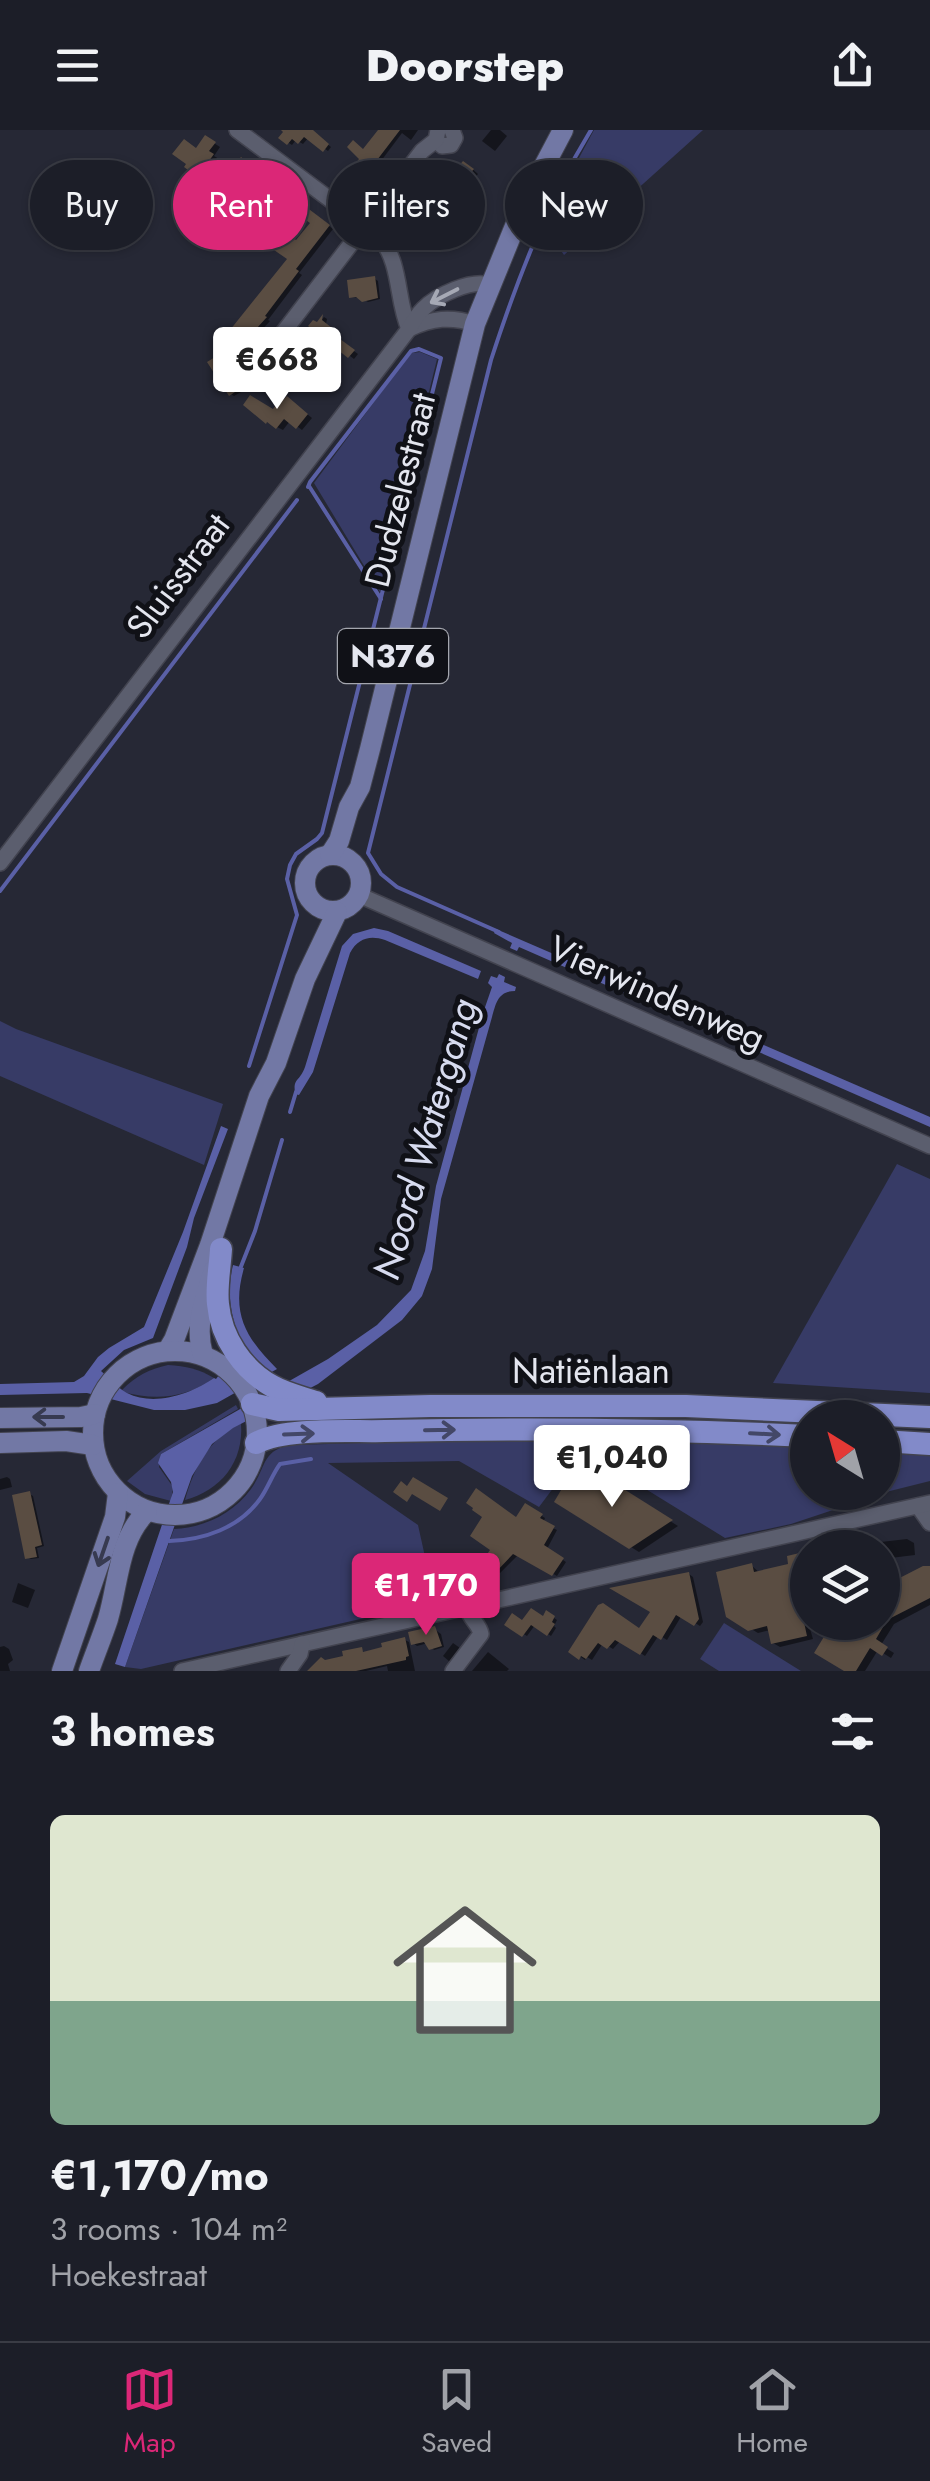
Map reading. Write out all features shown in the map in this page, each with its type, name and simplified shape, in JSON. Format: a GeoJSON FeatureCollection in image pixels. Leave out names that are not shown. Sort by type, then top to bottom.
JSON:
{"type":"FeatureCollection","features":[{"type":"Feature","properties":{"kind":"highway"},"geometry":{"type":"LineString","coordinates":[[221,1249],[217,1301],[231,1360],[271,1386],[334,1408]]}},
{"type":"Feature","properties":{"kind":"highway","name":"Natiënlaan"},"geometry":{"type":"LineString","coordinates":[[255,1423],[279,1410],[430,1406],[686,1406],[930,1417]]}},
{"type":"Feature","properties":{"kind":"highway","name":"Natiënlaan"},"geometry":{"type":"LineString","coordinates":[[255,1423],[281,1434],[613,1429],[790,1435]]}},
{"type":"Feature","properties":{"kind":"highway"},"geometry":{"type":"LineString","coordinates":[[900,1442],[930,1444]]}},
{"type":"Feature","properties":{"kind":"main road","name":"N376"},"geometry":{"type":"LineString","coordinates":[[475,324],[524,204],[563,130]]}},
{"type":"Feature","properties":{"kind":"main road","name":"Dudzelestraat"},"geometry":{"type":"LineString","coordinates":[[340,857],[361,810],[360,787],[475,324]]}},
{"type":"Feature","properties":{"kind":"main road","name":"N376"},"geometry":{"type":"LineString","coordinates":[[168,1350],[210,1245],[259,1096],[276,1063],[305,978],[338,912],[354,903],[360,894],[361,875],[340,857],[319,858],[306,876],[304,886],[316,906],[316,921],[305,978]]}},
{"type":"Feature","properties":{"kind":"main road"},"geometry":{"type":"LineString","coordinates":[[316,906],[338,912]]}},
{"type":"Feature","properties":{"kind":"main road","name":"N376"},"geometry":{"type":"LineString","coordinates":[[203,1355],[200,1315],[270,1101],[276,1063]]}},
{"type":"Feature","properties":{"kind":"main road"},"geometry":{"type":"LineString","coordinates":[[89,1671],[131,1531],[163,1513],[204,1510],[224,1499],[246,1473],[255,1423],[231,1360],[168,1350],[140,1358],[113,1378],[103,1391],[96,1410],[94,1449],[103,1474],[118,1493],[163,1513]]}},
{"type":"Feature","properties":{"kind":"main road"},"geometry":{"type":"LineString","coordinates":[[0,1418],[60,1418],[96,1410]]}},
{"type":"Feature","properties":{"kind":"main road"},"geometry":{"type":"LineString","coordinates":[[0,1442],[66,1440],[94,1449]]}},
{"type":"Feature","properties":{"kind":"main road"},"geometry":{"type":"LineString","coordinates":[[62,1671],[115,1518],[118,1493]]}},
{"type":"Feature","properties":{"kind":"street"},"geometry":{"type":"LineString","coordinates":[[237,130],[256,136],[328,195]]}},
{"type":"Feature","properties":{"kind":"street"},"geometry":{"type":"LineString","coordinates":[[415,160],[437,135],[442,146],[451,145],[455,138],[452,130]]}},
{"type":"Feature","properties":{"kind":"street"},"geometry":{"type":"LineString","coordinates":[[266,360],[347,250]]}},
{"type":"Feature","properties":{"kind":"street"},"geometry":{"type":"LineString","coordinates":[[389,250],[409,330],[446,318],[475,324]]}},
{"type":"Feature","properties":{"kind":"street","name":"Sluisstraat"},"geometry":{"type":"LineString","coordinates":[[0,864],[409,330],[418,312],[478,281],[490,285]]}},
{"type":"Feature","properties":{"kind":"street","name":"Vierwindenweg"},"geometry":{"type":"LineString","coordinates":[[360,894],[930,1146]]}},
{"type":"Feature","properties":{"kind":"street"},"geometry":{"type":"LineString","coordinates":[[182,1671],[924,1504],[930,1523]]}},
{"type":"Feature","properties":{"kind":"street"},"geometry":{"type":"LineString","coordinates":[[453,1671],[482,1634],[467,1608]]}},
{"type":"Feature","properties":{"kind":"street"},"geometry":{"type":"LineString","coordinates":[[288,1671],[302,1644]]}},
{"type":"Feature","properties":{"kind":"shaded area"},"geometry":{"type":"Polygon","coordinates":[[[594,130],[703,130],[643,184],[643,160],[578,160],[594,130]]]}},
{"type":"Feature","properties":{"kind":"shaded area"},"geometry":{"type":"Polygon","coordinates":[[[420,352],[437,359],[380,592],[314,483],[406,359],[420,352]]]}},
{"type":"Feature","properties":{"kind":"shaded area"},"geometry":{"type":"Polygon","coordinates":[[[374,928],[481,971],[478,979],[385,940],[361,941],[350,953],[313,1072],[299,1095],[295,1094],[342,946],[353,934],[374,928]]]}},
{"type":"Feature","properties":{"kind":"shaded area"},"geometry":{"type":"Polygon","coordinates":[[[496,929],[930,1117],[930,1127],[519,947],[517,951],[510,948],[512,943],[494,933],[496,929]]]}},
{"type":"Feature","properties":{"kind":"shaded area"},"geometry":{"type":"Polygon","coordinates":[[[499,974],[505,977],[504,982],[516,987],[501,996],[495,1007],[441,1199],[432,1269],[422,1296],[402,1320],[318,1384],[233,1428],[212,1444],[192,1476],[125,1667],[115,1664],[173,1492],[158,1463],[161,1454],[328,1359],[377,1325],[411,1290],[425,1251],[436,1186],[492,987],[488,983],[491,976],[497,978],[499,974]]]}},
{"type":"Feature","properties":{"kind":"shaded area"},"geometry":{"type":"Polygon","coordinates":[[[0,1021],[223,1104],[204,1165],[0,1076],[0,1021]]]}},
{"type":"Feature","properties":{"kind":"shaded area"},"geometry":{"type":"Polygon","coordinates":[[[221,1126],[228,1129],[153,1338],[124,1350],[101,1371],[127,1393],[149,1399],[183,1393],[216,1379],[242,1345],[231,1306],[233,1265],[244,1268],[239,1298],[249,1335],[277,1369],[217,1403],[185,1410],[154,1410],[87,1393],[0,1395],[0,1384],[74,1382],[109,1348],[144,1327],[221,1126]]]}},
{"type":"Feature","properties":{"kind":"shaded area"},"geometry":{"type":"Polygon","coordinates":[[[897,1164],[930,1179],[930,1393],[773,1383],[897,1164]]]}},
{"type":"Feature","properties":{"kind":"shaded area"},"geometry":{"type":"Polygon","coordinates":[[[168,1365],[192,1368],[214,1378],[193,1390],[170,1396],[123,1392],[138,1377],[168,1365]]]}},
{"type":"Feature","properties":{"kind":"shaded area"},"geometry":{"type":"Polygon","coordinates":[[[236,1405],[238,1409],[161,1454],[159,1467],[173,1487],[171,1501],[145,1494],[127,1481],[161,1451],[236,1405]]]}},
{"type":"Feature","properties":{"kind":"shaded area"},"geometry":{"type":"Polygon","coordinates":[[[241,1423],[239,1450],[228,1472],[209,1489],[185,1500],[204,1455],[220,1437],[241,1423]]]}},
{"type":"Feature","properties":{"kind":"shaded area"},"geometry":{"type":"Polygon","coordinates":[[[433,1441],[790,1446],[790,1510],[833,1510],[791,1524],[725,1538],[623,1475],[566,1471],[539,1507],[459,1461],[328,1463],[418,1525],[435,1602],[141,1669],[125,1667],[174,1529],[196,1526],[235,1506],[251,1489],[270,1455],[293,1445],[433,1441]]]}},
{"type":"Feature","properties":{"kind":"shaded area"},"geometry":{"type":"Polygon","coordinates":[[[900,1453],[930,1455],[930,1481],[900,1488],[900,1453]]]}},
{"type":"Feature","properties":{"kind":"shaded area"},"geometry":{"type":"Polygon","coordinates":[[[724,1623],[801,1671],[719,1671],[700,1659],[724,1623]]]}},
{"type":"Feature","properties":{"kind":"building"},"geometry":{"type":"Polygon","coordinates":[[[281,130],[313,130],[329,144],[323,152],[304,137],[298,144],[292,139],[287,145],[278,138],[281,130]]]}},
{"type":"Feature","properties":{"kind":"building"},"geometry":{"type":"Polygon","coordinates":[[[378,130],[400,130],[377,160],[358,160],[347,147],[353,140],[363,149],[378,130]]]}},
{"type":"Feature","properties":{"kind":"building"},"geometry":{"type":"Polygon","coordinates":[[[205,135],[216,142],[209,151],[214,154],[210,160],[180,160],[172,154],[184,139],[196,148],[205,135]]]}},
{"type":"Feature","properties":{"kind":"building"},"geometry":{"type":"Polygon","coordinates":[[[308,208],[328,228],[296,269],[299,271],[267,317],[245,341],[232,334],[230,330],[287,259],[274,250],[308,250],[308,208]]]}},
{"type":"Feature","properties":{"kind":"building"},"geometry":{"type":"Polygon","coordinates":[[[375,276],[378,298],[362,302],[356,297],[349,298],[347,280],[375,276]]]}},
{"type":"Feature","properties":{"kind":"building"},"geometry":{"type":"Polygon","coordinates":[[[323,314],[322,320],[332,328],[329,331],[355,350],[348,358],[318,334],[313,355],[334,370],[327,379],[321,375],[310,389],[296,378],[305,366],[289,354],[312,329],[308,326],[313,320],[317,322],[323,314]]]}},
{"type":"Feature","properties":{"kind":"building"},"geometry":{"type":"Polygon","coordinates":[[[228,353],[236,366],[229,370],[241,388],[229,396],[207,362],[228,353]]]}},
{"type":"Feature","properties":{"kind":"building"},"geometry":{"type":"Polygon","coordinates":[[[250,395],[273,409],[287,396],[308,414],[296,429],[284,419],[276,429],[243,405],[250,395]]]}},
{"type":"Feature","properties":{"kind":"building"},"geometry":{"type":"Polygon","coordinates":[[[413,1477],[448,1498],[440,1511],[412,1494],[407,1502],[393,1492],[401,1481],[407,1486],[413,1477]]]}},
{"type":"Feature","properties":{"kind":"building"},"geometry":{"type":"Polygon","coordinates":[[[567,1480],[611,1481],[673,1520],[629,1549],[554,1502],[567,1480]]]}},
{"type":"Feature","properties":{"kind":"building"},"geometry":{"type":"Polygon","coordinates":[[[476,1488],[516,1517],[525,1503],[555,1526],[544,1545],[564,1558],[552,1576],[513,1554],[495,1573],[480,1564],[490,1550],[470,1536],[482,1517],[466,1503],[476,1488]]]}},
{"type":"Feature","properties":{"kind":"building"},"geometry":{"type":"Polygon","coordinates":[[[30,1491],[42,1545],[35,1547],[37,1557],[25,1559],[12,1495],[30,1491]]]}},
{"type":"Feature","properties":{"kind":"building"},"geometry":{"type":"Polygon","coordinates":[[[790,1555],[790,1640],[771,1644],[767,1626],[748,1631],[726,1617],[716,1572],[752,1563],[754,1572],[788,1564],[790,1555]]]}},
{"type":"Feature","properties":{"kind":"building"},"geometry":{"type":"Polygon","coordinates":[[[460,1563],[461,1568],[480,1564],[483,1580],[433,1591],[431,1578],[436,1577],[435,1573],[460,1563]]]}},
{"type":"Feature","properties":{"kind":"building"},"geometry":{"type":"Polygon","coordinates":[[[930,1566],[930,1598],[900,1613],[900,1578],[930,1566]]]}},
{"type":"Feature","properties":{"kind":"building"},"geometry":{"type":"Polygon","coordinates":[[[689,1572],[699,1619],[694,1626],[676,1615],[661,1640],[653,1635],[640,1655],[615,1640],[607,1649],[598,1643],[586,1659],[581,1656],[579,1660],[568,1652],[598,1605],[603,1603],[639,1628],[650,1612],[609,1588],[689,1572]]]}},
{"type":"Feature","properties":{"kind":"building"},"geometry":{"type":"Polygon","coordinates":[[[531,1608],[543,1616],[546,1610],[555,1616],[547,1636],[531,1625],[522,1637],[504,1625],[512,1613],[522,1620],[531,1608]]]}},
{"type":"Feature","properties":{"kind":"building"},"geometry":{"type":"Polygon","coordinates":[[[435,1626],[442,1646],[429,1650],[424,1642],[411,1645],[408,1632],[435,1626]]]}},
{"type":"Feature","properties":{"kind":"building"},"geometry":{"type":"Polygon","coordinates":[[[405,1637],[409,1656],[406,1660],[356,1671],[307,1671],[321,1657],[325,1660],[343,1656],[342,1651],[362,1647],[363,1652],[405,1637]]]}},
{"type":"Feature","properties":{"kind":"building"},"geometry":{"type":"Polygon","coordinates":[[[822,1640],[878,1640],[888,1647],[882,1656],[870,1648],[856,1671],[844,1671],[814,1653],[822,1640]]]}},
{"type":"Feature","properties":{"kind":"waterway"},"geometry":{"type":"LineString","coordinates":[[499,932],[397,887],[381,874],[368,853],[491,360],[534,242],[591,130]]}},
{"type":"Feature","properties":{"kind":"waterway"},"geometry":{"type":"LineString","coordinates":[[249,1066],[297,915],[287,879],[290,865],[296,854],[322,833],[441,358],[419,349],[411,351],[308,487]]}},
{"type":"Feature","properties":{"kind":"waterway"},"geometry":{"type":"LineString","coordinates":[[309,486],[381,599]]}},
{"type":"Feature","properties":{"kind":"waterway"},"geometry":{"type":"LineString","coordinates":[[0,891],[297,500]]}},
{"type":"Feature","properties":{"kind":"waterway"},"geometry":{"type":"LineString","coordinates":[[290,1112],[296,1092]]}},
{"type":"Feature","properties":{"kind":"waterway"},"geometry":{"type":"LineString","coordinates":[[240,1269],[282,1140]]}},
{"type":"Feature","properties":{"kind":"waterway"},"geometry":{"type":"LineString","coordinates":[[169,1541],[208,1535],[231,1525],[260,1499],[280,1464],[311,1459]]}},
{"type":"Feature","properties":{"kind":"water label","name":"Noord Watergang"},"geometry":{"type":"Point","coordinates":[425,1139]}}]}
